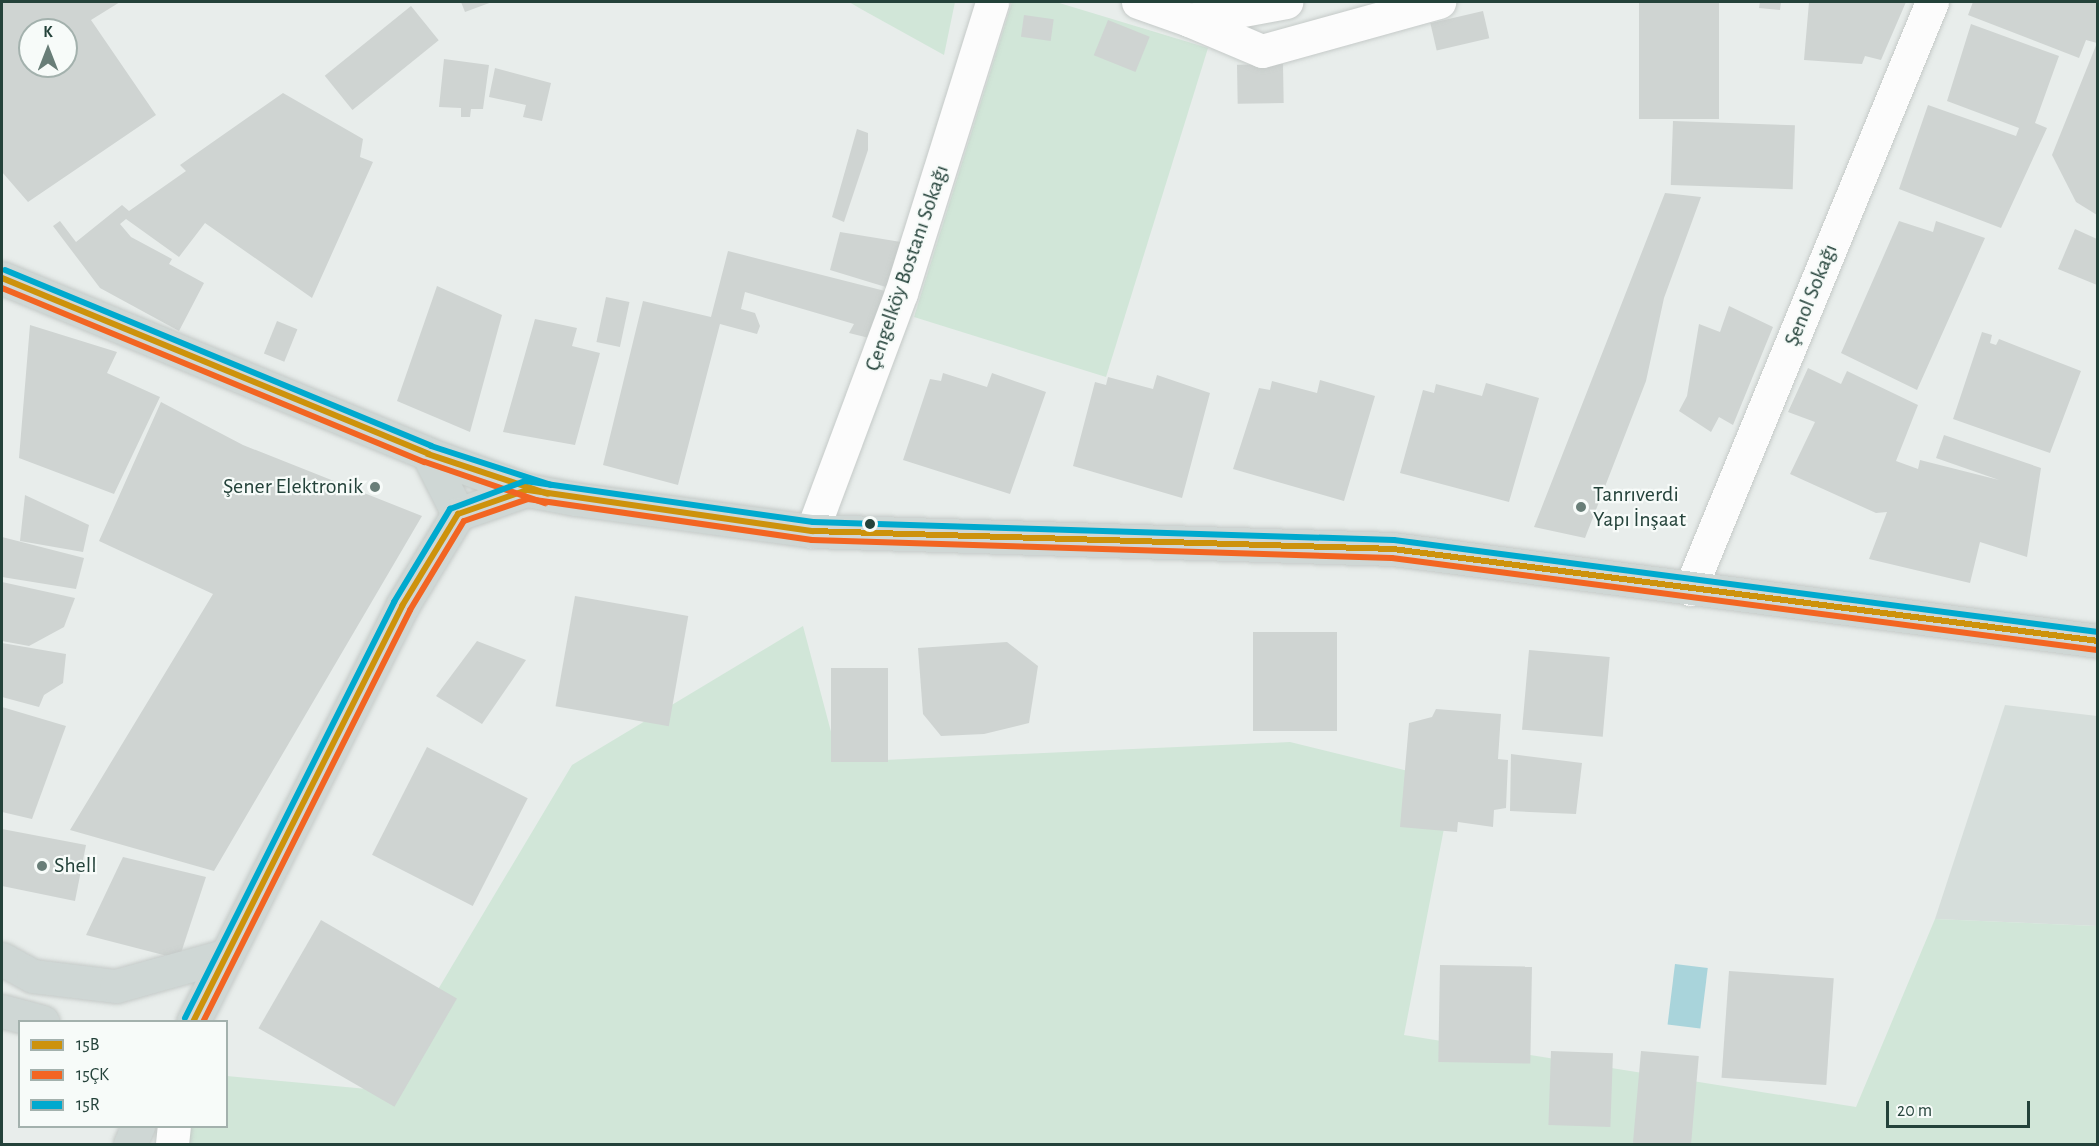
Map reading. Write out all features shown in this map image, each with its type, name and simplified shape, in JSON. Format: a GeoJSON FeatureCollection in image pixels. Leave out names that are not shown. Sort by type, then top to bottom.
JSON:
{"type":"FeatureCollection","features":[{"type":"Feature","properties":{"kind":"main road"},"geometry":{"type":"LineString","coordinates":[[2,278],[428,454],[527,490],[812,531],[1394,549],[2097,641]]}},
{"type":"Feature","properties":{"kind":"main road"},"geometry":{"type":"LineString","coordinates":[[428,454],[458,513]]}},
{"type":"Feature","properties":{"kind":"main road"},"geometry":{"type":"LineString","coordinates":[[194,1020],[402,606],[458,513],[527,490]]}},
{"type":"Feature","properties":{"kind":"main road"},"geometry":{"type":"LineString","coordinates":[[2,959],[33,976],[116,986],[227,955]]}},
{"type":"Feature","properties":{"kind":"main road"},"geometry":{"type":"LineString","coordinates":[[2,1011],[36,1020]]}},
{"type":"Feature","properties":{"kind":"street","name":"Çengelköy Bostanı Sokağı"},"geometry":{"type":"LineString","coordinates":[[812,531],[902,293],[992,2]]}},
{"type":"Feature","properties":{"kind":"street"},"geometry":{"type":"LineString","coordinates":[[1138,2],[1189,20],[1262,51],[1439,2]]}},
{"type":"Feature","properties":{"kind":"street"},"geometry":{"type":"LineString","coordinates":[[1189,20],[1286,2]]}},
{"type":"Feature","properties":{"kind":"street","name":"Şenol Sokağı"},"geometry":{"type":"LineString","coordinates":[[1690,589],[1932,2]]}},
{"type":"Feature","properties":{"kind":"street"},"geometry":{"type":"LineString","coordinates":[[172,1144],[174,1128]]}},
{"type":"Feature","properties":{"kind":"shaded area"},"geometry":{"type":"Polygon","coordinates":[[[2005,705],[2097,716],[2097,926],[1935,919],[2005,705]]]}},
{"type":"Feature","properties":{"kind":"green space"},"geometry":{"type":"Polygon","coordinates":[[[849,2],[955,2],[944,55],[861,9],[849,2]]]}},
{"type":"Feature","properties":{"kind":"green space"},"geometry":{"type":"Polygon","coordinates":[[[1012,2],[1056,2],[1208,48],[1106,377],[914,317],[1012,2]]]}},
{"type":"Feature","properties":{"kind":"green space"},"geometry":{"type":"Polygon","coordinates":[[[803,626],[839,762],[1290,742],[1453,782],[1404,1035],[1856,1107],[1935,919],[2097,926],[2097,1144],[183,1144],[187,1128],[228,1128],[228,1076],[378,1090],[572,765],[803,626]]]}},
{"type":"Feature","properties":{"kind":"water"},"geometry":{"type":"Polygon","coordinates":[[[1675,964],[1708,968],[1700,1029],[1668,1025],[1675,964]]]}},
{"type":"Feature","properties":{"kind":"building"},"geometry":{"type":"Polygon","coordinates":[[[2,2],[120,2],[91,20],[156,115],[28,202],[2,172],[2,2]]]}},
{"type":"Feature","properties":{"kind":"building"},"geometry":{"type":"Polygon","coordinates":[[[461,2],[492,2],[465,12],[461,2]]]}},
{"type":"Feature","properties":{"kind":"building"},"geometry":{"type":"Polygon","coordinates":[[[1639,2],[1719,2],[1719,119],[1639,119],[1639,2]]]}},
{"type":"Feature","properties":{"kind":"building"},"geometry":{"type":"Polygon","coordinates":[[[1760,2],[1781,2],[1780,10],[1759,8],[1760,2]]]}},
{"type":"Feature","properties":{"kind":"building"},"geometry":{"type":"Polygon","coordinates":[[[1809,2],[1906,2],[1881,60],[1865,56],[1862,64],[1804,60],[1809,2]]]}},
{"type":"Feature","properties":{"kind":"building"},"geometry":{"type":"Polygon","coordinates":[[[1973,2],[2097,2],[2097,43],[2086,40],[2079,58],[1968,15],[1973,2]]]}},
{"type":"Feature","properties":{"kind":"building"},"geometry":{"type":"Polygon","coordinates":[[[411,6],[439,40],[352,110],[325,76],[411,6]]]}},
{"type":"Feature","properties":{"kind":"building"},"geometry":{"type":"Polygon","coordinates":[[[1483,11],[1489,38],[1437,50],[1430,23],[1483,11]]]}},
{"type":"Feature","properties":{"kind":"building"},"geometry":{"type":"Polygon","coordinates":[[[1024,15],[1054,19],[1051,41],[1021,37],[1024,15]]]}},
{"type":"Feature","properties":{"kind":"building"},"geometry":{"type":"Polygon","coordinates":[[[1108,20],[1150,37],[1135,72],[1094,55],[1108,20]]]}},
{"type":"Feature","properties":{"kind":"building"},"geometry":{"type":"Polygon","coordinates":[[[1971,24],[2059,56],[2035,123],[2047,128],[2001,228],[1899,189],[1928,105],[2016,136],[2019,128],[1947,101],[1971,24]]]}},
{"type":"Feature","properties":{"kind":"building"},"geometry":{"type":"Polygon","coordinates":[[[2097,43],[2097,215],[2076,202],[2052,155],[2097,43]]]}},
{"type":"Feature","properties":{"kind":"building"},"geometry":{"type":"Polygon","coordinates":[[[444,59],[489,65],[483,109],[471,109],[470,117],[461,117],[461,108],[439,107],[444,59]]]}},
{"type":"Feature","properties":{"kind":"building"},"geometry":{"type":"Polygon","coordinates":[[[1283,64],[1284,103],[1238,104],[1237,65],[1283,64]]]}},
{"type":"Feature","properties":{"kind":"building"},"geometry":{"type":"Polygon","coordinates":[[[495,68],[551,83],[542,121],[523,117],[526,105],[489,97],[495,68]]]}},
{"type":"Feature","properties":{"kind":"building"},"geometry":{"type":"Polygon","coordinates":[[[283,93],[363,139],[360,157],[373,162],[312,298],[205,223],[179,257],[126,219],[120,224],[131,237],[172,259],[169,264],[204,283],[179,331],[100,288],[53,226],[60,221],[76,242],[122,205],[129,211],[186,171],[180,165],[283,93]]]}},
{"type":"Feature","properties":{"kind":"building"},"geometry":{"type":"Polygon","coordinates":[[[1673,121],[1795,125],[1793,189],[1671,185],[1673,121]]]}},
{"type":"Feature","properties":{"kind":"building"},"geometry":{"type":"Polygon","coordinates":[[[857,129],[868,133],[868,150],[844,222],[832,217],[857,129]]]}},
{"type":"Feature","properties":{"kind":"building"},"geometry":{"type":"Polygon","coordinates":[[[1665,193],[1701,197],[1664,298],[1646,381],[1585,538],[1534,527],[1665,193]]]}},
{"type":"Feature","properties":{"kind":"building"},"geometry":{"type":"Polygon","coordinates":[[[1899,221],[1933,232],[1936,221],[1985,238],[1917,390],[1841,353],[1899,221]]]}},
{"type":"Feature","properties":{"kind":"building"},"geometry":{"type":"Polygon","coordinates":[[[2075,229],[2097,239],[2097,285],[2058,269],[2075,229]]]}},
{"type":"Feature","properties":{"kind":"building"},"geometry":{"type":"Polygon","coordinates":[[[840,232],[901,242],[889,288],[830,270],[840,232]]]}},
{"type":"Feature","properties":{"kind":"building"},"geometry":{"type":"Polygon","coordinates":[[[728,251],[889,292],[869,338],[849,333],[854,324],[745,292],[741,309],[755,313],[760,326],[757,334],[720,324],[678,485],[603,465],[643,301],[711,317],[728,251]]]}},
{"type":"Feature","properties":{"kind":"building"},"geometry":{"type":"Polygon","coordinates":[[[437,286],[502,315],[470,432],[397,401],[437,286]]]}},
{"type":"Feature","properties":{"kind":"building"},"geometry":{"type":"Polygon","coordinates":[[[606,297],[629,302],[620,347],[596,342],[606,297]]]}},
{"type":"Feature","properties":{"kind":"building"},"geometry":{"type":"Polygon","coordinates":[[[1729,306],[1773,327],[1733,425],[1719,417],[1711,432],[1679,411],[1687,396],[1699,324],[1720,332],[1729,306]]]}},
{"type":"Feature","properties":{"kind":"building"},"geometry":{"type":"Polygon","coordinates":[[[535,319],[577,328],[572,346],[600,353],[575,445],[503,432],[535,319]]]}},
{"type":"Feature","properties":{"kind":"building"},"geometry":{"type":"Polygon","coordinates":[[[277,321],[297,329],[284,362],[264,353],[277,321]]]}},
{"type":"Feature","properties":{"kind":"building"},"geometry":{"type":"Polygon","coordinates":[[[30,325],[117,352],[107,373],[160,397],[114,494],[19,458],[30,325]]]}},
{"type":"Feature","properties":{"kind":"building"},"geometry":{"type":"Polygon","coordinates":[[[1982,332],[1992,335],[1990,343],[1996,345],[1999,339],[2081,371],[2050,453],[1953,419],[1982,332]]]}},
{"type":"Feature","properties":{"kind":"building"},"geometry":{"type":"Polygon","coordinates":[[[1808,368],[1841,384],[1847,371],[1918,405],[1896,461],[1918,469],[1920,460],[1999,480],[1936,458],[1944,435],[2041,468],[2027,557],[1980,542],[1970,583],[1869,559],[1887,512],[1876,513],[1790,474],[1815,422],[1788,412],[1808,368]]]}},
{"type":"Feature","properties":{"kind":"building"},"geometry":{"type":"Polygon","coordinates":[[[943,373],[987,387],[992,373],[1046,392],[1010,494],[903,460],[930,379],[941,381],[943,373]]]}},
{"type":"Feature","properties":{"kind":"building"},"geometry":{"type":"Polygon","coordinates":[[[1157,375],[1210,393],[1182,498],[1073,466],[1095,382],[1106,385],[1108,377],[1153,389],[1157,375]]]}},
{"type":"Feature","properties":{"kind":"building"},"geometry":{"type":"Polygon","coordinates":[[[1320,380],[1375,396],[1344,501],[1233,469],[1259,388],[1270,390],[1272,381],[1317,393],[1320,380]]]}},
{"type":"Feature","properties":{"kind":"building"},"geometry":{"type":"Polygon","coordinates":[[[1486,383],[1539,398],[1509,502],[1400,473],[1423,390],[1434,393],[1436,384],[1482,396],[1486,383]]]}},
{"type":"Feature","properties":{"kind":"building"},"geometry":{"type":"Polygon","coordinates":[[[161,402],[243,445],[422,516],[214,871],[70,830],[213,594],[99,541],[161,402]]]}},
{"type":"Feature","properties":{"kind":"building"},"geometry":{"type":"Polygon","coordinates":[[[25,495],[89,525],[83,552],[20,541],[25,495]]]}},
{"type":"Feature","properties":{"kind":"building"},"geometry":{"type":"Polygon","coordinates":[[[2,537],[84,558],[76,589],[2,577],[2,537]]]}},
{"type":"Feature","properties":{"kind":"building"},"geometry":{"type":"Polygon","coordinates":[[[2,582],[75,598],[64,627],[29,646],[2,641],[2,582]]]}},
{"type":"Feature","properties":{"kind":"building"},"geometry":{"type":"Polygon","coordinates":[[[575,596],[688,616],[669,726],[556,706],[575,596]]]}},
{"type":"Feature","properties":{"kind":"building"},"geometry":{"type":"Polygon","coordinates":[[[1253,632],[1337,632],[1337,731],[1253,731],[1253,632]]]}},
{"type":"Feature","properties":{"kind":"building"},"geometry":{"type":"Polygon","coordinates":[[[477,641],[526,660],[482,724],[436,696],[477,641]]]}},
{"type":"Feature","properties":{"kind":"building"},"geometry":{"type":"Polygon","coordinates":[[[1007,642],[1038,666],[1029,723],[984,734],[941,736],[923,714],[918,648],[1007,642]]]}},
{"type":"Feature","properties":{"kind":"building"},"geometry":{"type":"Polygon","coordinates":[[[2,643],[66,654],[63,683],[44,695],[39,707],[2,697],[2,643]]]}},
{"type":"Feature","properties":{"kind":"building"},"geometry":{"type":"Polygon","coordinates":[[[1529,650],[1610,657],[1603,737],[1522,730],[1529,650]]]}},
{"type":"Feature","properties":{"kind":"building"},"geometry":{"type":"Polygon","coordinates":[[[831,668],[888,668],[888,762],[831,762],[831,668]]]}},
{"type":"Feature","properties":{"kind":"building"},"geometry":{"type":"Polygon","coordinates":[[[2,707],[66,726],[32,819],[2,812],[2,707]]]}},
{"type":"Feature","properties":{"kind":"building"},"geometry":{"type":"Polygon","coordinates":[[[1436,709],[1501,714],[1498,759],[1508,760],[1506,808],[1494,810],[1493,827],[1458,822],[1457,832],[1400,827],[1409,723],[1432,717],[1436,709]]]}},
{"type":"Feature","properties":{"kind":"building"},"geometry":{"type":"Polygon","coordinates":[[[427,747],[528,798],[473,906],[372,855],[427,747]]]}},
{"type":"Feature","properties":{"kind":"building"},"geometry":{"type":"Polygon","coordinates":[[[1511,754],[1582,763],[1576,814],[1510,811],[1511,754]]]}},
{"type":"Feature","properties":{"kind":"building","name":"Shell"},"geometry":{"type":"Polygon","coordinates":[[[2,829],[86,845],[75,901],[2,886],[2,829]]]}},
{"type":"Feature","properties":{"kind":"building"},"geometry":{"type":"Polygon","coordinates":[[[123,857],[206,877],[179,959],[86,935],[123,857]]]}},
{"type":"Feature","properties":{"kind":"building"},"geometry":{"type":"Polygon","coordinates":[[[321,920],[457,998],[394,1107],[259,1028],[321,920]]]}},
{"type":"Feature","properties":{"kind":"building"},"geometry":{"type":"Polygon","coordinates":[[[1440,965],[1532,967],[1530,1064],[1438,1062],[1440,965]]]}},
{"type":"Feature","properties":{"kind":"building"},"geometry":{"type":"Polygon","coordinates":[[[1729,971],[1834,978],[1826,1085],[1722,1078],[1729,971]]]}},
{"type":"Feature","properties":{"kind":"building"},"geometry":{"type":"Polygon","coordinates":[[[1551,1051],[1613,1053],[1610,1127],[1548,1125],[1551,1051]]]}},
{"type":"Feature","properties":{"kind":"building"},"geometry":{"type":"Polygon","coordinates":[[[1641,1051],[1699,1056],[1691,1144],[1633,1143],[1641,1051]]]}},
{"type":"Feature","properties":{"kind":"transit line","name":"15R"},"geometry":{"type":"LineString","coordinates":[[5,270],[431,446],[551,485]]}},
{"type":"Feature","properties":{"kind":"transit line","name":"15B"},"geometry":{"type":"LineString","coordinates":[[2,278],[428,454],[548,494]]}},
{"type":"Feature","properties":{"kind":"transit line","name":"15ÇK"},"geometry":{"type":"LineString","coordinates":[[2,288],[425,462],[545,503]]}},
{"type":"Feature","properties":{"kind":"transit line","name":"15R"},"geometry":{"type":"LineString","coordinates":[[185,1018],[394,602],[450,509],[525,481],[813,522],[1394,540],[2098,632]]}},
{"type":"Feature","properties":{"kind":"transit line","name":"15B"},"geometry":{"type":"LineString","coordinates":[[194,1020],[402,606],[458,514],[527,490],[812,531],[1393,549],[2098,641]]}},
{"type":"Feature","properties":{"kind":"transit line","name":"15ÇK"},"geometry":{"type":"LineString","coordinates":[[204,1020],[410,610],[464,521],[528,499],[812,540],[1392,558],[2097,650]]}},
{"type":"Feature","properties":{"kind":"place","name":"Şener Elektronik"},"geometry":{"type":"Point","coordinates":[375,487]}},
{"type":"Feature","properties":{"kind":"place","name":"Tanrıverdi Yapı İnşaat"},"geometry":{"type":"Point","coordinates":[1581,507]}},
{"type":"Feature","properties":{"kind":"place","name":"Shell"},"geometry":{"type":"Point","coordinates":[42,866]}}]}
